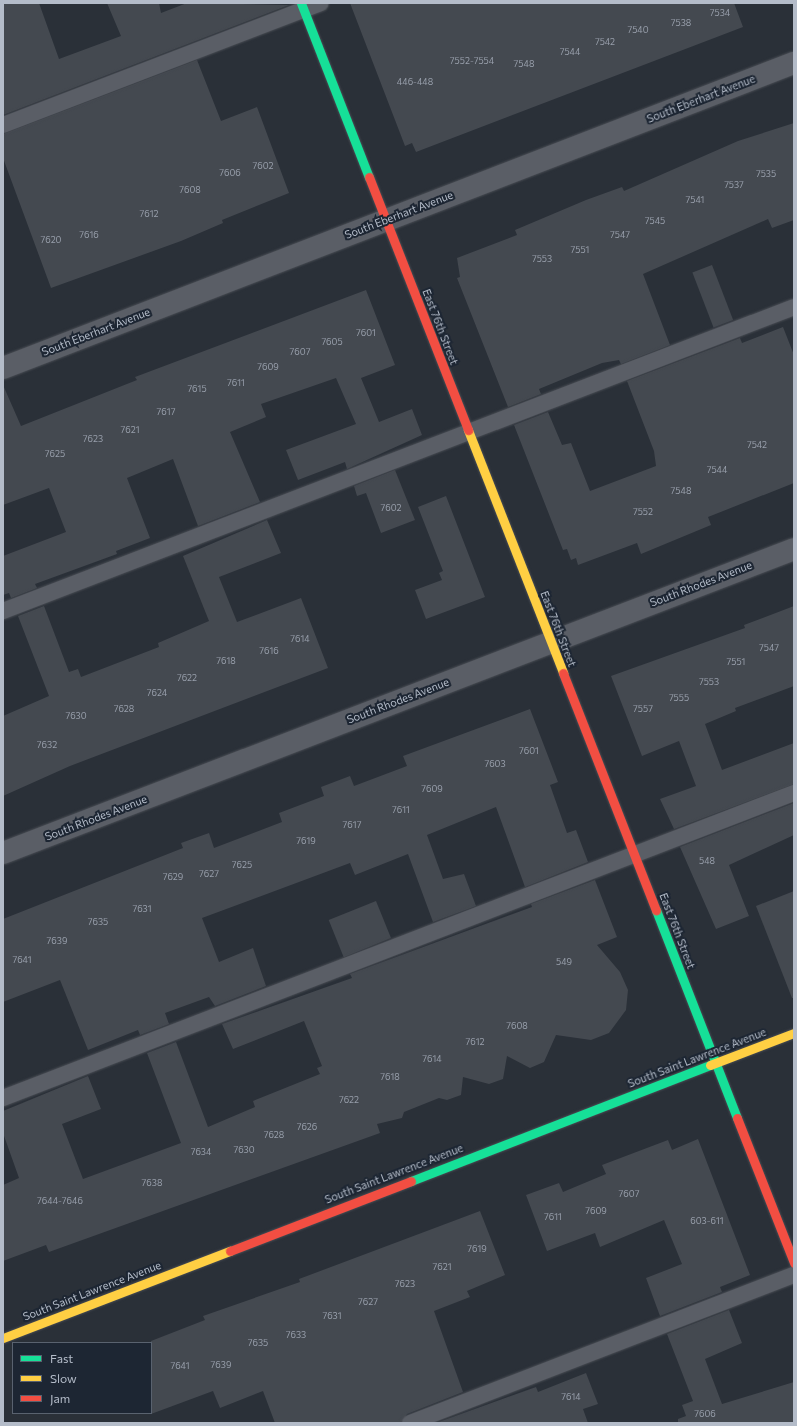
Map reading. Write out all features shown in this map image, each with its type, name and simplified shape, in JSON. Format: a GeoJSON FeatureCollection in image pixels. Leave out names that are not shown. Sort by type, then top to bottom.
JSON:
{"type":"FeatureCollection","features":[{"type":"Feature","properties":{"kind":"street","name":"East 76th Street"},"geometry":{"type":"LineString","coordinates":[[302,6],[794,1263]]}},
{"type":"Feature","properties":{"kind":"street","name":"South Eberhart Avenue"},"geometry":{"type":"LineString","coordinates":[[3,368],[794,63]]}},
{"type":"Feature","properties":{"kind":"street","name":"South Rhodes Avenue"},"geometry":{"type":"LineString","coordinates":[[3,853],[794,549]]}},
{"type":"Feature","properties":{"kind":"street","name":"South Saint Lawrence Avenue"},"geometry":{"type":"LineString","coordinates":[[3,1338],[794,1033]]}},
{"type":"Feature","properties":{"kind":"lane"},"geometry":{"type":"LineString","coordinates":[[3,125],[302,6],[320,3]]}},
{"type":"Feature","properties":{"kind":"lane"},"geometry":{"type":"LineString","coordinates":[[3,611],[468,431],[794,307]]}},
{"type":"Feature","properties":{"kind":"lane"},"geometry":{"type":"LineString","coordinates":[[3,1098],[794,793]]}},
{"type":"Feature","properties":{"kind":"lane"},"geometry":{"type":"LineString","coordinates":[[410,1423],[794,1275]]}},
{"type":"Feature","properties":{"kind":"building"},"geometry":{"type":"Polygon","coordinates":[[[3,3],[39,3],[59,59],[121,36],[107,3],[159,3],[161,13],[187,3],[289,5],[3,115],[3,3]]]}},
{"type":"Feature","properties":{"kind":"building"},"geometry":{"type":"Polygon","coordinates":[[[350,3],[734,3],[743,27],[416,152],[412,143],[405,146],[350,3]]]}},
{"type":"Feature","properties":{"kind":"building"},"geometry":{"type":"Polygon","coordinates":[[[197,60],[221,121],[257,107],[289,193],[222,220],[223,223],[181,241],[51,288],[3,158],[3,134],[197,60]]]}},
{"type":"Feature","properties":{"kind":"building"},"geometry":{"type":"Polygon","coordinates":[[[794,123],[794,220],[772,228],[768,219],[643,274],[670,345],[621,364],[619,360],[602,363],[539,389],[541,394],[508,407],[457,278],[460,277],[457,258],[517,235],[515,230],[586,200],[622,187],[624,191],[738,141],[794,123]]]}},
{"type":"Feature","properties":{"kind":"building"},"geometry":{"type":"Polygon","coordinates":[[[712,265],[733,320],[714,328],[692,273],[712,265]]]}},
{"type":"Feature","properties":{"kind":"building"},"geometry":{"type":"Polygon","coordinates":[[[366,290],[395,365],[361,378],[379,422],[412,409],[422,435],[347,469],[345,462],[298,480],[286,450],[356,424],[336,378],[261,404],[266,417],[230,432],[260,502],[198,526],[173,459],[127,478],[150,538],[116,551],[117,554],[35,584],[37,588],[11,598],[9,593],[3,595],[3,556],[66,532],[49,488],[3,505],[3,385],[21,426],[137,380],[135,377],[366,290]]]}},
{"type":"Feature","properties":{"kind":"building"},"geometry":{"type":"Polygon","coordinates":[[[783,327],[794,355],[794,483],[708,517],[711,525],[641,554],[637,543],[578,565],[576,558],[571,560],[567,549],[563,550],[514,425],[548,412],[562,445],[571,443],[590,491],[656,466],[654,451],[627,381],[740,338],[742,343],[783,327]]]}},
{"type":"Feature","properties":{"kind":"building"},"geometry":{"type":"Polygon","coordinates":[[[395,470],[415,520],[381,533],[366,493],[357,496],[354,486],[395,470]]]}},
{"type":"Feature","properties":{"kind":"building"},"geometry":{"type":"Polygon","coordinates":[[[446,496],[485,597],[426,619],[415,590],[442,580],[439,573],[443,571],[418,507],[446,496]]]}},
{"type":"Feature","properties":{"kind":"building"},"geometry":{"type":"Polygon","coordinates":[[[267,520],[281,553],[219,577],[237,622],[301,598],[328,668],[70,766],[3,796],[3,716],[49,696],[18,616],[44,606],[69,672],[78,669],[81,677],[159,647],[158,643],[209,621],[183,556],[267,520]]]}},
{"type":"Feature","properties":{"kind":"building"},"geometry":{"type":"Polygon","coordinates":[[[794,606],[794,686],[735,708],[736,711],[705,724],[722,770],[794,743],[794,784],[674,829],[660,799],[696,786],[679,741],[642,756],[611,676],[745,628],[744,625],[794,606]]]}},
{"type":"Feature","properties":{"kind":"building"},"geometry":{"type":"Polygon","coordinates":[[[530,709],[558,782],[550,785],[567,833],[576,830],[588,862],[525,887],[496,807],[427,835],[443,879],[464,874],[476,906],[433,922],[408,854],[355,875],[350,863],[202,918],[219,962],[253,948],[266,986],[215,1006],[209,997],[165,1013],[169,1024],[140,1035],[138,1030],[88,1050],[60,980],[3,1002],[3,919],[183,848],[181,843],[209,833],[214,848],[282,822],[279,813],[324,796],[321,787],[350,776],[354,786],[407,766],[403,756],[530,709]]]}},
{"type":"Feature","properties":{"kind":"building"},"geometry":{"type":"Polygon","coordinates":[[[794,803],[794,835],[729,865],[749,916],[716,929],[680,847],[794,803]]]}},
{"type":"Feature","properties":{"kind":"building"},"geometry":{"type":"Polygon","coordinates":[[[595,880],[617,937],[597,945],[620,972],[628,990],[626,1010],[609,1033],[591,1040],[556,1035],[544,1062],[530,1068],[507,1056],[503,1079],[489,1084],[463,1077],[461,1095],[447,1100],[439,1098],[404,1112],[402,1118],[377,1124],[380,1133],[49,1252],[46,1245],[3,1261],[3,1185],[19,1178],[3,1133],[3,1111],[88,1076],[101,1109],[62,1124],[83,1179],[181,1143],[147,1053],[176,1042],[208,1127],[255,1107],[253,1101],[320,1074],[317,1068],[322,1066],[304,1021],[233,1049],[222,1024],[352,978],[350,974],[532,907],[531,904],[595,880]]]}},
{"type":"Feature","properties":{"kind":"building"},"geometry":{"type":"Polygon","coordinates":[[[794,891],[794,998],[792,998],[756,906],[794,891]]]}},
{"type":"Feature","properties":{"kind":"building"},"geometry":{"type":"Polygon","coordinates":[[[376,901],[391,938],[344,957],[329,920],[376,901]]]}},
{"type":"Feature","properties":{"kind":"building"},"geometry":{"type":"Polygon","coordinates":[[[698,1139],[750,1275],[720,1287],[722,1292],[660,1316],[646,1278],[682,1264],[664,1220],[600,1247],[595,1233],[547,1251],[526,1195],[559,1183],[563,1192],[606,1174],[602,1165],[668,1140],[672,1150],[698,1139]]]}},
{"type":"Feature","properties":{"kind":"building"},"geometry":{"type":"Polygon","coordinates":[[[480,1211],[505,1275],[467,1291],[470,1297],[434,1311],[463,1392],[407,1414],[401,1423],[275,1423],[263,1391],[220,1408],[213,1391],[152,1414],[151,1341],[205,1320],[203,1316],[300,1282],[299,1279],[480,1211]]]}},
{"type":"Feature","properties":{"kind":"building"},"geometry":{"type":"Polygon","coordinates":[[[729,1310],[742,1343],[705,1359],[722,1404],[794,1382],[794,1423],[678,1423],[678,1419],[686,1416],[682,1405],[693,1401],[667,1334],[729,1310]]]}},
{"type":"Feature","properties":{"kind":"building"},"geometry":{"type":"Polygon","coordinates":[[[586,1373],[598,1404],[583,1409],[588,1423],[436,1423],[536,1387],[538,1392],[586,1373]]]}},
{"type":"Feature","properties":{"kind":"traffic: fast"},"geometry":{"type":"LineString","coordinates":[[301,3],[369,177]]}},
{"type":"Feature","properties":{"kind":"traffic: fast"},"geometry":{"type":"LineString","coordinates":[[656,910],[737,1118]]}},
{"type":"Feature","properties":{"kind":"traffic: fast"},"geometry":{"type":"LineString","coordinates":[[411,1181],[710,1065]]}},
{"type":"Feature","properties":{"kind":"traffic: slow"},"geometry":{"type":"LineString","coordinates":[[468,430],[563,673]]}},
{"type":"Feature","properties":{"kind":"traffic: slow"},"geometry":{"type":"LineString","coordinates":[[710,1065],[794,1033]]}},
{"type":"Feature","properties":{"kind":"traffic: slow"},"geometry":{"type":"LineString","coordinates":[[3,1338],[230,1251]]}},
{"type":"Feature","properties":{"kind":"traffic: jam"},"geometry":{"type":"LineString","coordinates":[[369,177],[468,430]]}},
{"type":"Feature","properties":{"kind":"traffic: jam"},"geometry":{"type":"LineString","coordinates":[[563,673],[656,910]]}},
{"type":"Feature","properties":{"kind":"traffic: jam"},"geometry":{"type":"LineString","coordinates":[[737,1118],[794,1263]]}},
{"type":"Feature","properties":{"kind":"traffic: jam"},"geometry":{"type":"LineString","coordinates":[[230,1251],[411,1181]]}}]}
